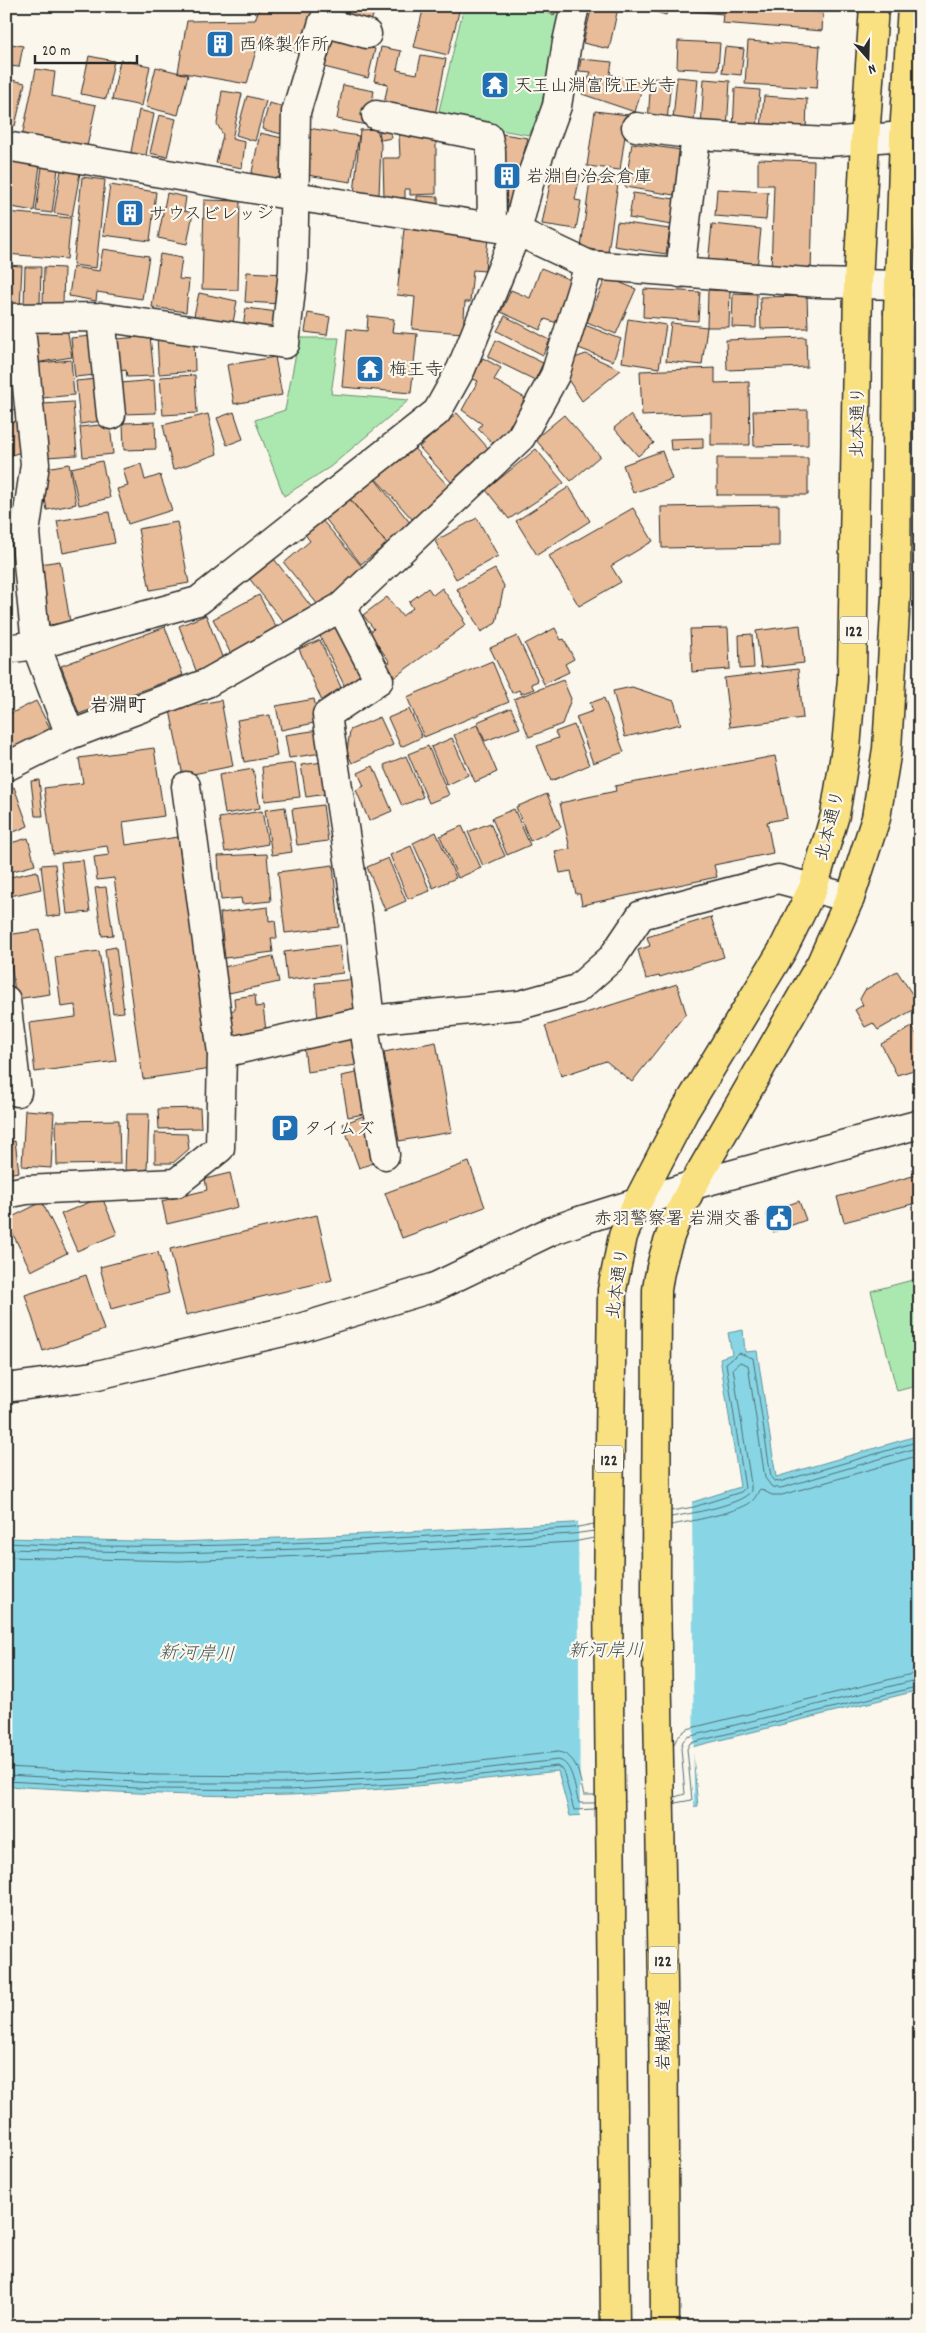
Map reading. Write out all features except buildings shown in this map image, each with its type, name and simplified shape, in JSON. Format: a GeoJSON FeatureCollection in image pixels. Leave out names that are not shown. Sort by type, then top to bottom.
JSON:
{"type":"FeatureCollection","features":[{"type":"Feature","properties":{"kind":"highway","name":"北本通り"},"geometry":{"type":"LineString","coordinates":[[615,2327],[608,1594],[612,1290],[616,1262],[637,1203],[689,1103],[782,951],[812,888],[835,815],[846,748],[852,678],[858,284],[864,140],[874,6]]}},
{"type":"Feature","properties":{"kind":"highway","name":"122"},"geometry":{"type":"LineString","coordinates":[[693,1185],[821,963],[850,898],[876,818],[887,749],[909,311],[899,284],[904,136],[912,6]]}},
{"type":"Feature","properties":{"kind":"highway","name":"岩槻街道"},"geometry":{"type":"LineString","coordinates":[[665,2327],[663,1995],[656,1594],[656,1325],[661,1260],[674,1223],[693,1185]]}},
{"type":"Feature","properties":{"kind":"street"},"geometry":{"type":"LineString","coordinates":[[6,649],[36,645],[198,601],[437,412],[462,369],[505,228],[530,180],[557,106],[575,6]]}},
{"type":"Feature","properties":{"kind":"street"},"geometry":{"type":"LineString","coordinates":[[70,734],[36,645],[25,533],[35,464],[13,318],[101,318],[285,344],[292,271],[296,112],[323,22],[367,34]]}},
{"type":"Feature","properties":{"kind":"street"},"geometry":{"type":"LineString","coordinates":[[376,115],[488,136],[505,228]]}},
{"type":"Feature","properties":{"kind":"street"},"geometry":{"type":"LineString","coordinates":[[636,127],[696,135],[828,142],[904,136]]}},
{"type":"Feature","properties":{"kind":"street"},"geometry":{"type":"LineString","coordinates":[[680,273],[696,135]]}},
{"type":"Feature","properties":{"kind":"street"},"geometry":{"type":"LineString","coordinates":[[6,146],[294,196],[505,228],[589,265],[680,273],[858,284],[899,284]]}},
{"type":"Feature","properties":{"kind":"street"},"geometry":{"type":"LineString","coordinates":[[6,767],[70,734],[207,683],[342,607],[521,437],[555,375],[589,265]]}},
{"type":"Feature","properties":{"kind":"street"},"geometry":{"type":"LineString","coordinates":[[101,318],[111,415]]}},
{"type":"Feature","properties":{"kind":"street"},"geometry":{"type":"LineString","coordinates":[[342,607],[379,680],[327,715],[359,926],[366,1020],[385,1155]]}},
{"type":"Feature","properties":{"kind":"street"},"geometry":{"type":"LineString","coordinates":[[6,1194],[26,1190],[176,1183],[220,1148],[222,1053],[186,786]]}},
{"type":"Feature","properties":{"kind":"street"},"geometry":{"type":"LineString","coordinates":[[222,1053],[366,1020],[520,1005],[577,989],[612,958],[641,915],[778,879],[850,898]]}},
{"type":"Feature","properties":{"kind":"street"},"geometry":{"type":"LineString","coordinates":[[6,1000],[17,1092]]}},
{"type":"Feature","properties":{"kind":"street"},"geometry":{"type":"LineString","coordinates":[[6,1388],[93,1376],[300,1328],[435,1287],[551,1231],[693,1185],[920,1124]]}},
{"type":"Feature","properties":{"kind":"green space","name":"天王山淵富院正光寺"},"geometry":{"type":"Polygon","coordinates":[[[464,6],[562,6],[557,20],[540,114],[529,135],[437,119],[464,6]]]}},
{"type":"Feature","properties":{"kind":"green space"},"geometry":{"type":"Polygon","coordinates":[[[299,338],[339,338],[331,394],[409,400],[330,467],[284,496],[255,420],[285,410],[299,338]]]}},
{"type":"Feature","properties":{"kind":"green space"},"geometry":{"type":"Polygon","coordinates":[[[920,1278],[920,1385],[897,1391],[871,1291],[920,1278]]]}},
{"type":"Feature","properties":{"kind":"water","name":"新河岸川"},"geometry":{"type":"Polygon","coordinates":[[[743,1330],[745,1352],[757,1351],[776,1477],[920,1435],[920,1690],[692,1747],[698,1806],[570,1816],[558,1771],[391,1788],[255,1796],[184,1795],[6,1786],[6,1538],[178,1542],[330,1536],[573,1523],[693,1502],[740,1487],[720,1358],[732,1354],[728,1333],[743,1330]]]}},
{"type":"Feature","properties":{"kind":"pier"},"geometry":{"type":"Polygon","coordinates":[[[692,1499],[694,1809],[580,1818],[578,1520],[692,1499]]]}},
{"type":"Feature","properties":{"kind":"place","name":"西條製作所"},"geometry":{"type":"Point","coordinates":[220,44]}},
{"type":"Feature","properties":{"kind":"place","name":"天王山淵富院正光寺"},"geometry":{"type":"Point","coordinates":[495,85]}},
{"type":"Feature","properties":{"kind":"place","name":"岩淵自治会倉庫"},"geometry":{"type":"Point","coordinates":[507,176]}},
{"type":"Feature","properties":{"kind":"place","name":"サウスビレッジ"},"geometry":{"type":"Point","coordinates":[130,213]}},
{"type":"Feature","properties":{"kind":"place","name":"梅王寺"},"geometry":{"type":"Point","coordinates":[370,369]}},
{"type":"Feature","properties":{"kind":"place","name":"タイムズ"},"geometry":{"type":"Point","coordinates":[285,1128]}},
{"type":"Feature","properties":{"kind":"place","name":"赤羽警察署 岩淵交番"},"geometry":{"type":"Point","coordinates":[779,1218]}},
{"type":"Feature","properties":{"kind":"district","name":"岩淵町"},"geometry":{"type":"Point","coordinates":[118,704]}}]}
